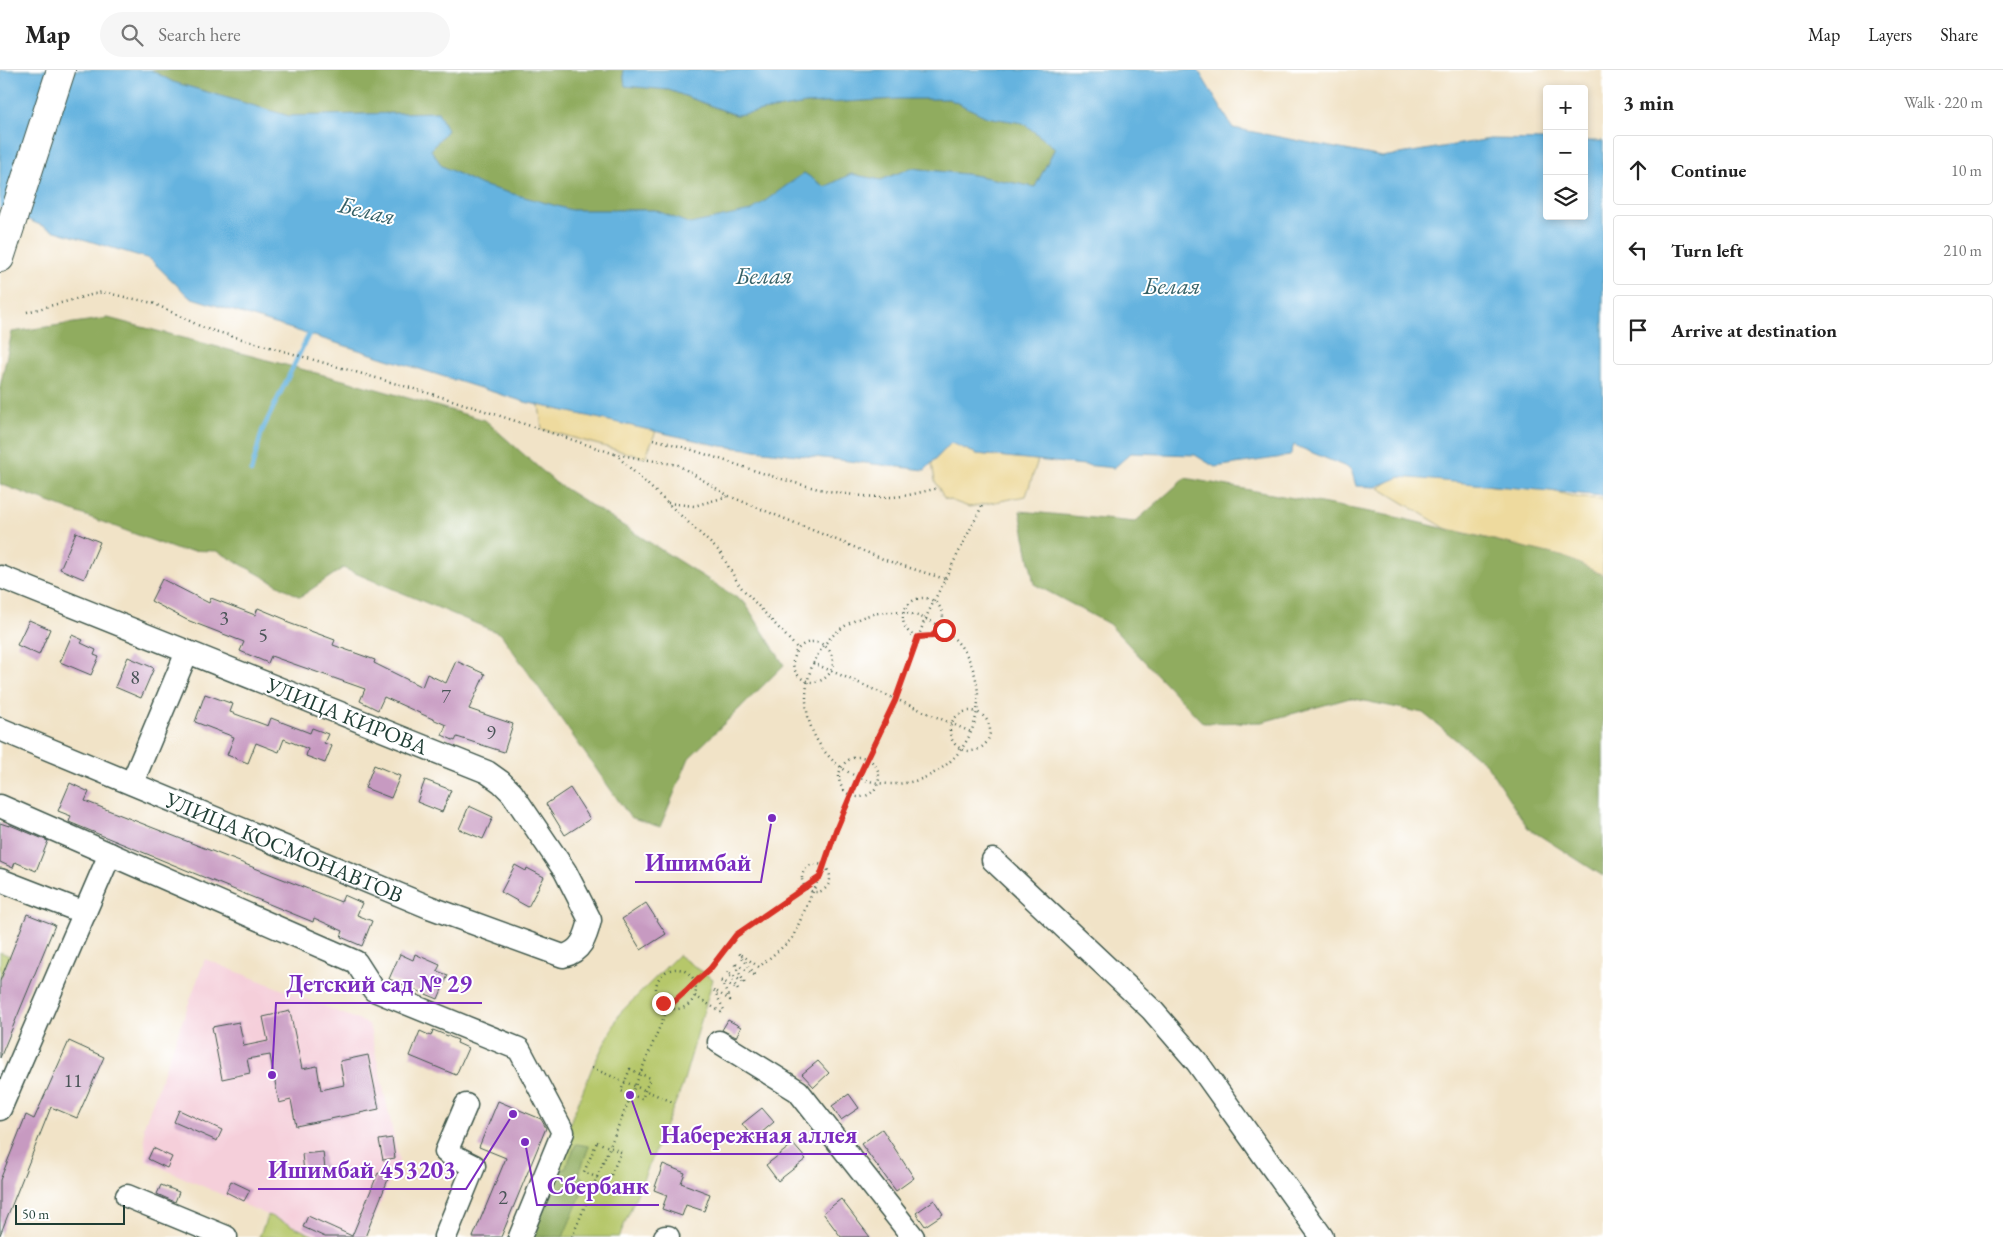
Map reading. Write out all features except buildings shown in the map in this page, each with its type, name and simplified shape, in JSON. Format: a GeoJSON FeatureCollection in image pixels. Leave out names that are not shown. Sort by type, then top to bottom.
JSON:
{"type":"FeatureCollection","features":[{"type":"Feature","properties":{"kind":"main road"},"geometry":{"type":"LineString","coordinates":[[0,258],[61,70]]}},
{"type":"Feature","properties":{"kind":"street","name":"УЛИЦА КИРОВА"},"geometry":{"type":"LineString","coordinates":[[1,577],[487,772],[512,793],[565,872],[587,913],[590,920],[588,929],[579,948],[572,954]]}},
{"type":"Feature","properties":{"kind":"street"},"geometry":{"type":"LineString","coordinates":[[132,783],[187,652]]}},
{"type":"Feature","properties":{"kind":"street","name":"УЛИЦА КОСМОНАВТОВ"},"geometry":{"type":"LineString","coordinates":[[0,728],[429,907],[563,956],[572,954]]}},
{"type":"Feature","properties":{"kind":"street"},"geometry":{"type":"LineString","coordinates":[[0,806],[356,962],[374,990],[519,1049],[563,1132],[520,1237]]}},
{"type":"Feature","properties":{"kind":"street"},"geometry":{"type":"LineString","coordinates":[[0,1109],[110,854]]}},
{"type":"Feature","properties":{"kind":"street"},"geometry":{"type":"LineString","coordinates":[[993,860],[1152,1010],[1197,1062],[1322,1237]]}},
{"type":"Feature","properties":{"kind":"street"},"geometry":{"type":"LineString","coordinates":[[0,880],[85,913]]}},
{"type":"Feature","properties":{"kind":"street"},"geometry":{"type":"LineString","coordinates":[[719,1042],[798,1091],[913,1237]]}},
{"type":"Feature","properties":{"kind":"street"},"geometry":{"type":"LineString","coordinates":[[445,1237],[474,1166],[446,1152],[466,1105]]}},
{"type":"Feature","properties":{"kind":"street"},"geometry":{"type":"LineString","coordinates":[[127,1196],[226,1237]]}},
{"type":"Feature","properties":{"kind":"path"},"geometry":{"type":"LineString","coordinates":[[27,312],[102,292],[153,303],[204,328],[452,400],[615,454],[678,465],[729,496],[888,561],[945,579]]}},
{"type":"Feature","properties":{"kind":"path"},"geometry":{"type":"LineString","coordinates":[[653,439],[686,447],[791,482],[842,493],[891,497],[939,488]]}},
{"type":"Feature","properties":{"kind":"path"},"geometry":{"type":"LineString","coordinates":[[615,454],[720,552],[739,585],[798,649]]}},
{"type":"Feature","properties":{"kind":"path"},"geometry":{"type":"LineString","coordinates":[[667,503],[694,506],[729,496]]}},
{"type":"Feature","properties":{"kind":"path"},"geometry":{"type":"LineString","coordinates":[[695,996],[721,1012],[724,1010],[714,990],[730,1000],[720,979],[738,990],[727,971],[746,984],[734,963],[756,976],[739,953],[759,966],[792,939],[820,877],[858,778],[895,701],[924,619],[983,504]]}},
{"type":"Feature","properties":{"kind":"path"},"geometry":{"type":"LineString","coordinates":[[926,598],[934,601],[943,613],[940,628],[932,636],[918,637],[905,626],[904,613],[906,607],[915,600],[926,598]]}},
{"type":"Feature","properties":{"kind":"path"},"geometry":{"type":"LineString","coordinates":[[881,613],[904,613],[924,619],[940,628],[960,646],[971,666],[977,688],[976,712],[971,732],[961,749],[944,767],[924,778],[902,784],[878,783],[858,778],[841,768],[823,750],[812,730],[806,708],[808,681],[813,663],[824,646],[840,629],[860,618],[881,613]]}},
{"type":"Feature","properties":{"kind":"path"},"geometry":{"type":"LineString","coordinates":[[812,642],[824,646],[832,658],[831,671],[822,680],[808,681],[800,677],[794,667],[793,660],[798,649],[812,642]]}},
{"type":"Feature","properties":{"kind":"path"},"geometry":{"type":"LineString","coordinates":[[813,663],[895,701],[971,732]]}},
{"type":"Feature","properties":{"kind":"path"},"geometry":{"type":"LineString","coordinates":[[976,712],[984,716],[988,723],[989,738],[985,745],[975,750],[961,749],[951,736],[952,724],[962,713],[976,712]]}},
{"type":"Feature","properties":{"kind":"path"},"geometry":{"type":"LineString","coordinates":[[854,758],[868,759],[877,769],[878,783],[868,795],[860,797],[851,795],[843,789],[840,782],[841,768],[854,758]]}},
{"type":"Feature","properties":{"kind":"path"},"geometry":{"type":"LineString","coordinates":[[814,864],[823,866],[829,873],[830,882],[824,890],[813,892],[804,886],[802,876],[806,868],[814,864]]}},
{"type":"Feature","properties":{"kind":"path"},"geometry":{"type":"LineString","coordinates":[[572,1237],[668,1007],[710,969],[736,935],[804,886],[820,877]]}},
{"type":"Feature","properties":{"kind":"path"},"geometry":{"type":"LineString","coordinates":[[676,969],[683,970],[690,974],[695,982],[695,996],[691,1002],[681,1008],[668,1007],[660,1001],[657,990],[659,978],[665,973],[676,969]]}},
{"type":"Feature","properties":{"kind":"path"},"geometry":{"type":"LineString","coordinates":[[592,1068],[675,1103]]}},
{"type":"Feature","properties":{"kind":"path"},"geometry":{"type":"LineString","coordinates":[[630,1069],[650,1078],[642,1099],[621,1091],[625,1082],[630,1069]]}},
{"type":"Feature","properties":{"kind":"path"},"geometry":{"type":"LineString","coordinates":[[597,1142],[610,1147],[621,1152],[608,1182],[584,1172],[597,1142]]}},
{"type":"Feature","properties":{"kind":"shaded area"},"geometry":{"type":"Polygon","coordinates":[[[205,959],[369,1024],[399,1160],[366,1237],[317,1237],[146,1161],[144,1126],[205,959]]]}},
{"type":"Feature","properties":{"kind":"green space"},"geometry":{"type":"Polygon","coordinates":[[[151,70],[623,70],[625,86],[669,90],[735,115],[806,104],[898,99],[949,99],[987,117],[1023,123],[1055,148],[1035,187],[973,175],[912,168],[881,180],[851,174],[825,187],[804,173],[751,212],[690,225],[655,210],[571,210],[481,185],[442,166],[431,150],[447,130],[438,112],[289,116],[173,82],[151,70]]]}},
{"type":"Feature","properties":{"kind":"green space"},"geometry":{"type":"Polygon","coordinates":[[[108,318],[373,388],[485,420],[556,483],[745,603],[784,665],[689,758],[660,827],[630,817],[501,634],[343,568],[300,597],[217,551],[178,550],[0,484],[0,387],[12,332],[108,318]]]}},
{"type":"Feature","properties":{"kind":"green space"},"geometry":{"type":"Polygon","coordinates":[[[1185,478],[1391,516],[1570,558],[1603,575],[1603,876],[1528,828],[1487,765],[1423,713],[1350,698],[1262,722],[1203,723],[1109,624],[1034,584],[1020,511],[1135,522],[1185,478]]]}},
{"type":"Feature","properties":{"kind":"green space"},"geometry":{"type":"Polygon","coordinates":[[[0,952],[10,956],[0,979],[0,952]]]}},
{"type":"Feature","properties":{"kind":"green space"},"geometry":{"type":"Polygon","coordinates":[[[678,955],[713,979],[682,1087],[619,1237],[524,1237],[592,1068],[620,1013],[678,955]]]}},
{"type":"Feature","properties":{"kind":"green space"},"geometry":{"type":"Polygon","coordinates":[[[576,1144],[589,1146],[579,1174],[586,1183],[563,1237],[532,1237],[558,1169],[565,1169],[576,1144]]]}},
{"type":"Feature","properties":{"kind":"green space"},"geometry":{"type":"Polygon","coordinates":[[[268,1215],[317,1237],[259,1237],[268,1215]]]}},
{"type":"Feature","properties":{"kind":"sand"},"geometry":{"type":"Polygon","coordinates":[[[539,405],[656,431],[645,458],[542,429],[539,405]]]}},
{"type":"Feature","properties":{"kind":"sand"},"geometry":{"type":"Polygon","coordinates":[[[951,443],[977,454],[1038,460],[1026,496],[969,507],[944,498],[935,481],[932,463],[951,443]]]}},
{"type":"Feature","properties":{"kind":"sand"},"geometry":{"type":"Polygon","coordinates":[[[1396,477],[1443,479],[1499,487],[1528,485],[1579,498],[1603,499],[1603,575],[1565,557],[1445,528],[1379,488],[1396,477]]]}},
{"type":"Feature","properties":{"kind":"water","name":"Белая"},"geometry":{"type":"Polygon","coordinates":[[[0,70],[151,70],[173,82],[289,116],[438,112],[447,130],[431,150],[442,166],[481,185],[571,210],[655,210],[690,224],[751,211],[804,173],[825,187],[851,174],[881,180],[911,168],[973,175],[1035,187],[1055,148],[1023,123],[987,117],[949,99],[898,99],[806,104],[736,115],[669,90],[625,86],[623,70],[1198,70],[1233,128],[1382,157],[1490,139],[1543,140],[1543,220],[1588,220],[1588,141],[1603,141],[1603,496],[1400,477],[1376,487],[1356,486],[1351,469],[1294,445],[1290,456],[1215,467],[1195,455],[1131,453],[1114,468],[977,454],[951,443],[925,470],[721,446],[525,402],[189,297],[150,259],[52,230],[0,208],[0,70]]]}},
{"type":"Feature","properties":{"kind":"waterway"},"geometry":{"type":"LineString","coordinates":[[251,472],[262,431],[309,334]]}},
{"type":"Feature","properties":{"kind":"place","name":"Ишимбай"},"geometry":{"type":"Point","coordinates":[772,818]}},
{"type":"Feature","properties":{"kind":"place","name":"Детский сад № 29"},"geometry":{"type":"Point","coordinates":[272,1075]}},
{"type":"Feature","properties":{"kind":"place","name":"Набережная аллея"},"geometry":{"type":"Point","coordinates":[630,1095]}},
{"type":"Feature","properties":{"kind":"place","name":"Ишимбай 453203"},"geometry":{"type":"Point","coordinates":[513,1114]}},
{"type":"Feature","properties":{"kind":"place","name":"Сбербанк"},"geometry":{"type":"Point","coordinates":[525,1142]}},
{"type":"Feature","properties":{"kind":"route"},"geometry":{"type":"LineString","coordinates":[[663,1003],[668,1007],[710,969],[736,935],[804,886],[820,877],[836,830],[858,778],[895,701],[918,637],[932,636],[940,628],[944,630]]}}]}
